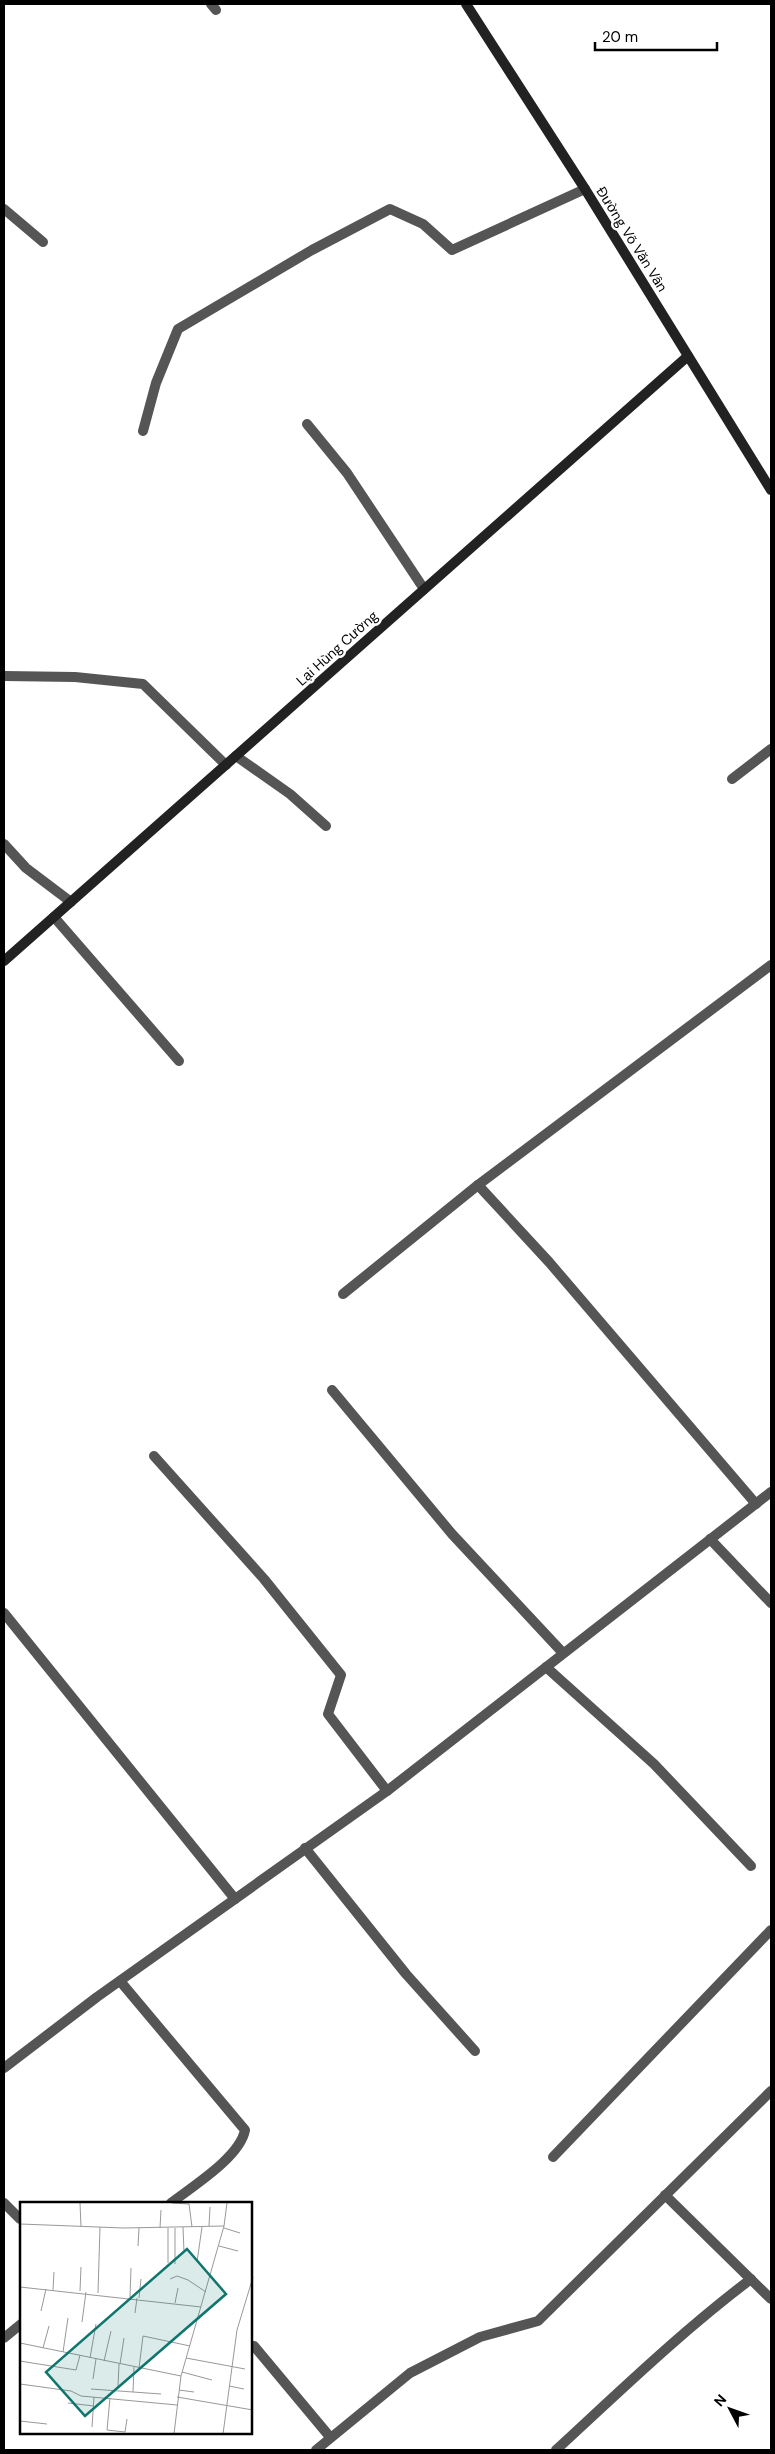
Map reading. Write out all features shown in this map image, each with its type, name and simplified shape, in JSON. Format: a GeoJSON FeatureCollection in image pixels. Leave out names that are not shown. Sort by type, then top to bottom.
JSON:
{"type":"FeatureCollection","features":[{"type":"Feature","properties":{"kind":"street","name":"Đường Võ Văn Vân"},"geometry":{"type":"LineString","coordinates":[[466,4],[585,189],[771,490]]}},
{"type":"Feature","properties":{"kind":"street"},"geometry":{"type":"LineString","coordinates":[[143,432],[156,384],[178,329],[312,250],[390,209],[423,224],[452,250],[585,189]]}},
{"type":"Feature","properties":{"kind":"street"},"geometry":{"type":"LineString","coordinates":[[4,209],[43,242]]}},
{"type":"Feature","properties":{"kind":"street","name":"Lại Hùng Cường"},"geometry":{"type":"LineString","coordinates":[[4,961],[688,356]]}},
{"type":"Feature","properties":{"kind":"street"},"geometry":{"type":"LineString","coordinates":[[307,424],[347,473],[424,589]]}},
{"type":"Feature","properties":{"kind":"street"},"geometry":{"type":"LineString","coordinates":[[4,676],[75,678],[143,684],[226,764]]}},
{"type":"Feature","properties":{"kind":"street"},"geometry":{"type":"LineString","coordinates":[[732,779],[771,749]]}},
{"type":"Feature","properties":{"kind":"street"},"geometry":{"type":"LineString","coordinates":[[236,756],[290,794],[326,826]]}},
{"type":"Feature","properties":{"kind":"street"},"geometry":{"type":"LineString","coordinates":[[4,844],[26,868],[71,902]]}},
{"type":"Feature","properties":{"kind":"street"},"geometry":{"type":"LineString","coordinates":[[54,917],[179,1061]]}},
{"type":"Feature","properties":{"kind":"street"},"geometry":{"type":"LineString","coordinates":[[343,1294],[478,1185],[771,965]]}},
{"type":"Feature","properties":{"kind":"street"},"geometry":{"type":"LineString","coordinates":[[478,1185],[549,1262],[756,1504]]}},
{"type":"Feature","properties":{"kind":"street"},"geometry":{"type":"LineString","coordinates":[[332,1390],[452,1534],[563,1653]]}},
{"type":"Feature","properties":{"kind":"street"},"geometry":{"type":"LineString","coordinates":[[154,1456],[264,1579],[341,1674],[328,1714],[387,1791]]}},
{"type":"Feature","properties":{"kind":"street"},"geometry":{"type":"LineString","coordinates":[[4,2068],[120,1981],[387,1791],[771,1492]]}},
{"type":"Feature","properties":{"kind":"street"},"geometry":{"type":"LineString","coordinates":[[710,1539],[771,1603]]}},
{"type":"Feature","properties":{"kind":"street"},"geometry":{"type":"LineString","coordinates":[[4,1613],[235,1899]]}},
{"type":"Feature","properties":{"kind":"street"},"geometry":{"type":"LineString","coordinates":[[546,1667],[654,1764],[751,1866]]}},
{"type":"Feature","properties":{"kind":"street"},"geometry":{"type":"LineString","coordinates":[[305,1848],[406,1974],[475,2052]]}},
{"type":"Feature","properties":{"kind":"street"},"geometry":{"type":"LineString","coordinates":[[553,2157],[771,1930]]}},
{"type":"Feature","properties":{"kind":"street"},"geometry":{"type":"LineString","coordinates":[[120,1981],[245,2130],[244,2137],[231,2155],[172,2202]]}},
{"type":"Feature","properties":{"kind":"street"},"geometry":{"type":"LineString","coordinates":[[316,2450],[410,2374],[480,2337],[538,2321],[771,2091]]}},
{"type":"Feature","properties":{"kind":"street"},"geometry":{"type":"LineString","coordinates":[[666,2195],[771,2299]]}},
{"type":"Feature","properties":{"kind":"street"},"geometry":{"type":"LineString","coordinates":[[4,2203],[20,2219]]}},
{"type":"Feature","properties":{"kind":"street"},"geometry":{"type":"LineString","coordinates":[[556,2450],[642,2370],[751,2279]]}},
{"type":"Feature","properties":{"kind":"street"},"geometry":{"type":"LineString","coordinates":[[4,2338],[20,2325]]}},
{"type":"Feature","properties":{"kind":"street"},"geometry":{"type":"LineString","coordinates":[[254,2346],[330,2437]]}}]}
